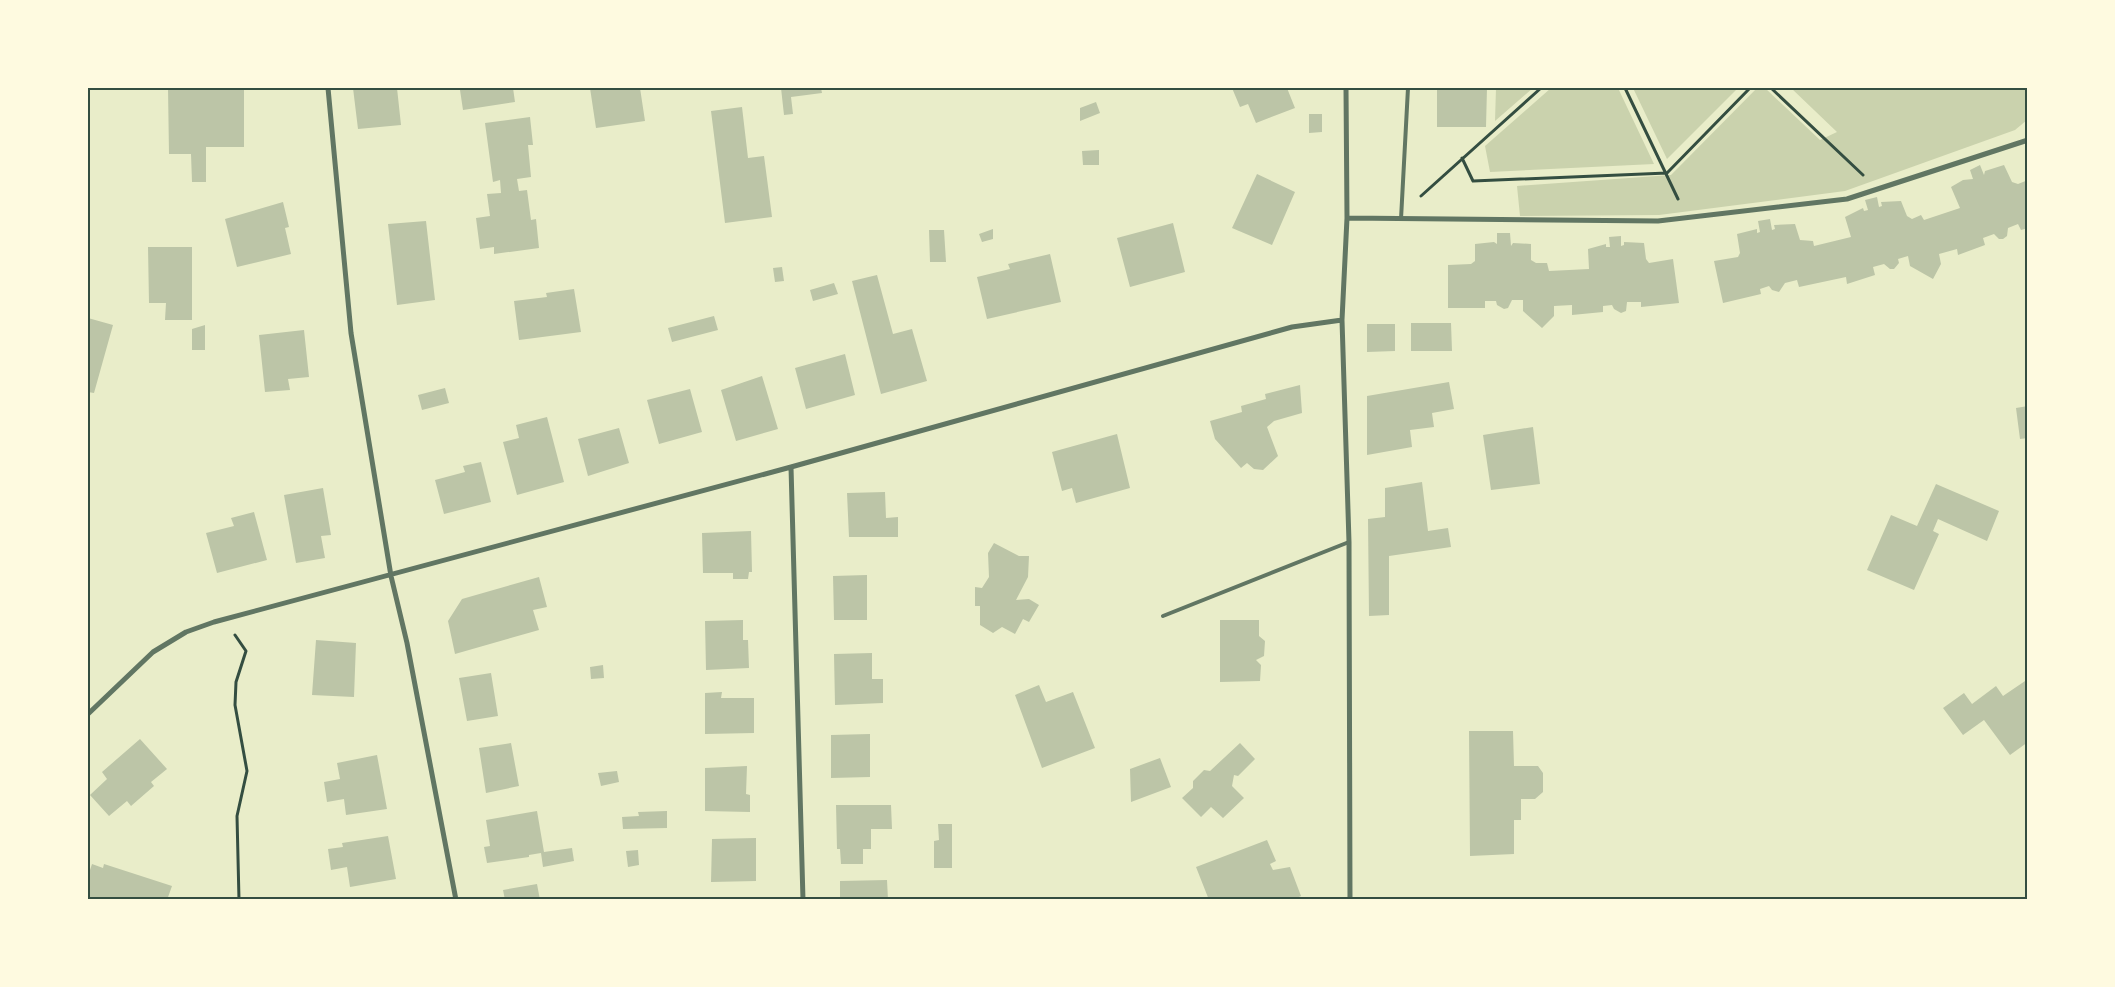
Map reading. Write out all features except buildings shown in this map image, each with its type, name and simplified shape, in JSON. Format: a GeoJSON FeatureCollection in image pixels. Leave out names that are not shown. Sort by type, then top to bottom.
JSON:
{"type":"FeatureCollection","features":[{"type":"Feature","properties":{"kind":"street"},"geometry":{"type":"LineString","coordinates":[[328,88],[351,333],[392,576],[407,644],[456,900]]}},
{"type":"Feature","properties":{"kind":"street"},"geometry":{"type":"LineString","coordinates":[[1346,88],[1347,218],[1342,320],[1349,542],[1350,900]]}},
{"type":"Feature","properties":{"kind":"street"},"geometry":{"type":"LineString","coordinates":[[1347,218],[1658,222],[1847,199],[2028,140]]}},
{"type":"Feature","properties":{"kind":"street"},"geometry":{"type":"LineString","coordinates":[[88,714],[153,652],[186,632],[226,618],[392,576],[1292,327],[1342,320]]}},
{"type":"Feature","properties":{"kind":"street"},"geometry":{"type":"LineString","coordinates":[[791,467],[803,900]]}},
{"type":"Feature","properties":{"kind":"lane"},"geometry":{"type":"LineString","coordinates":[[1401,219],[1408,88]]}},
{"type":"Feature","properties":{"kind":"lane"},"geometry":{"type":"LineString","coordinates":[[1162,616],[1349,542]]}},
{"type":"Feature","properties":{"kind":"path"},"geometry":{"type":"LineString","coordinates":[[1401,219],[1416,200],[1541,88]]}},
{"type":"Feature","properties":{"kind":"path"},"geometry":{"type":"LineString","coordinates":[[1625,88],[1667,173],[1686,218]]}},
{"type":"Feature","properties":{"kind":"path"},"geometry":{"type":"LineString","coordinates":[[1462,158],[1473,181],[1667,173],[1750,88]]}},
{"type":"Feature","properties":{"kind":"path"},"geometry":{"type":"LineString","coordinates":[[1771,88],[1877,189]]}},
{"type":"Feature","properties":{"kind":"path"},"geometry":{"type":"LineString","coordinates":[[226,618],[246,651],[236,682],[235,705],[247,771],[238,816],[239,900]]}},
{"type":"Feature","properties":{"kind":"green space"},"geometry":{"type":"Polygon","coordinates":[[[1496,88],[1533,88],[1495,121],[1496,88]]]}},
{"type":"Feature","properties":{"kind":"green space"},"geometry":{"type":"Polygon","coordinates":[[[1551,88],[1618,88],[1654,164],[1490,172],[1485,146],[1551,88]]]}},
{"type":"Feature","properties":{"kind":"green space"},"geometry":{"type":"Polygon","coordinates":[[[1633,88],[1738,88],[1667,159],[1633,88]]]}},
{"type":"Feature","properties":{"kind":"green space"},"geometry":{"type":"Polygon","coordinates":[[[1757,88],[1765,88],[1820,140],[1837,132],[1791,88],[2027,88],[2027,120],[2015,130],[1845,191],[1659,215],[1520,216],[1517,186],[1671,175],[1757,88]]]}}]}
